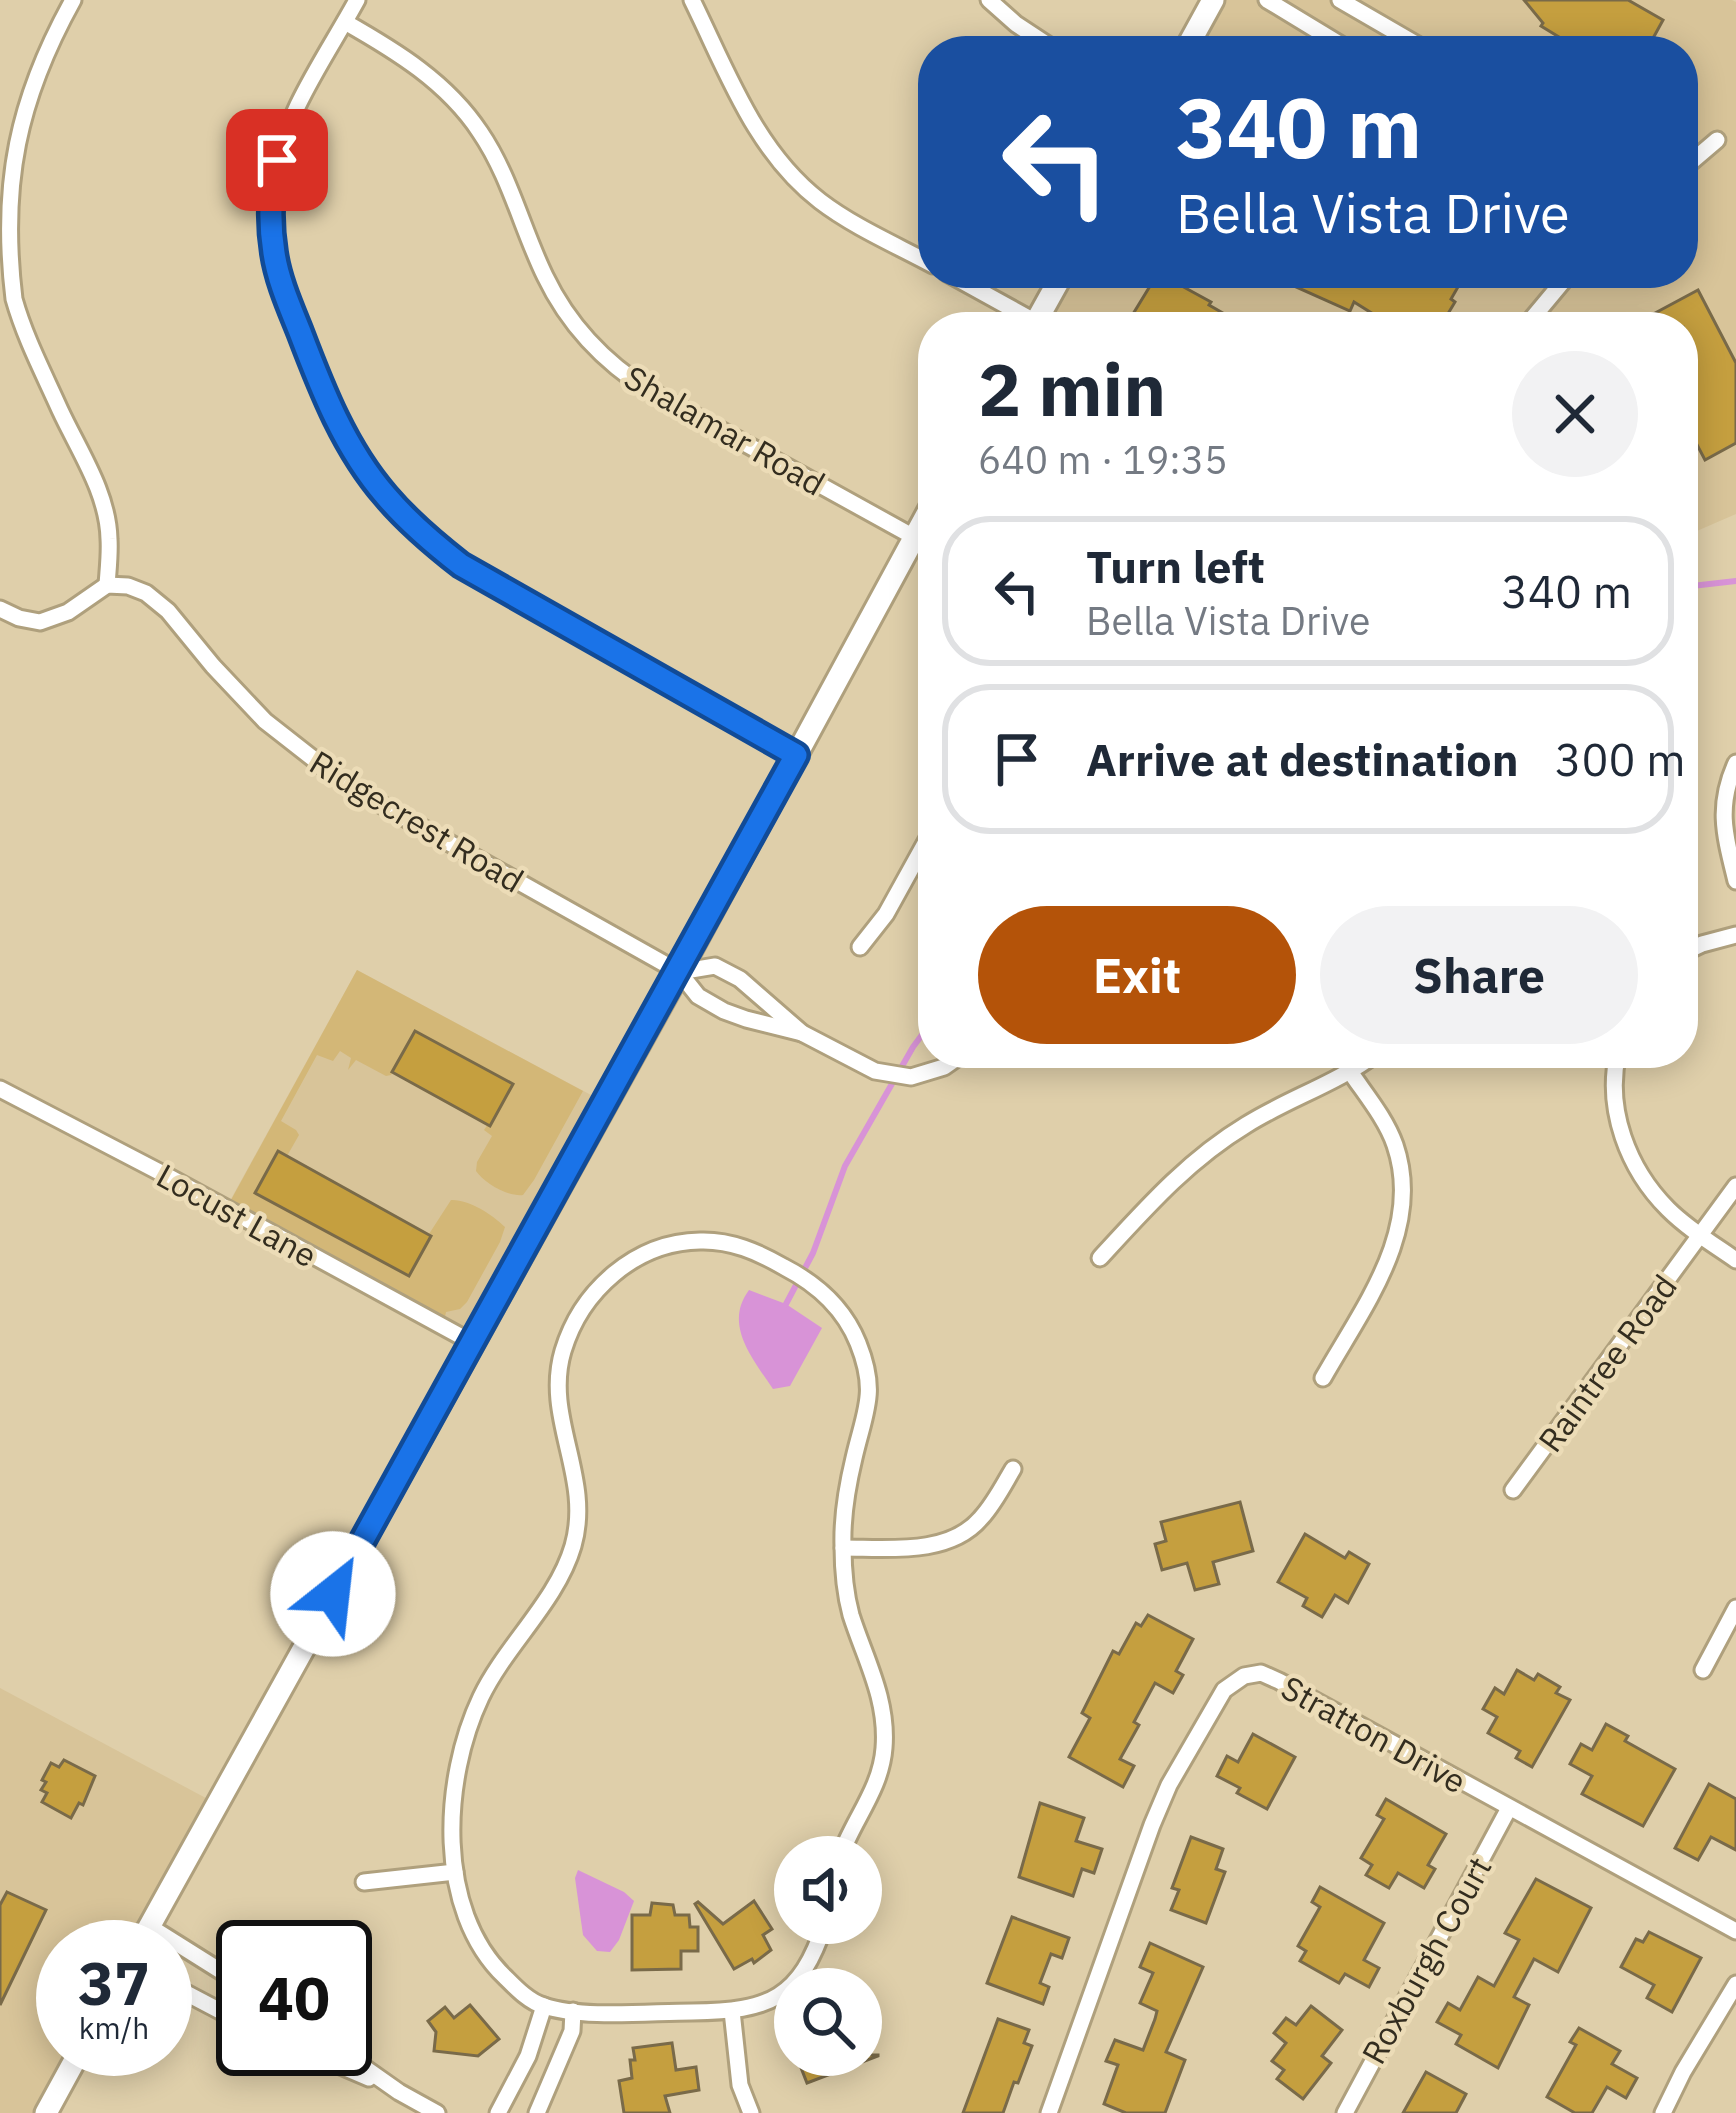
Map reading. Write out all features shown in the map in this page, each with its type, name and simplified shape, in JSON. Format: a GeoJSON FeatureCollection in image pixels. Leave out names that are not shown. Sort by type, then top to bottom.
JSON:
{"type":"FeatureCollection","features":[{"type":"Feature","properties":{"kind":"street"},"geometry":{"type":"LineString","coordinates":[[0,609],[40,622],[68,612],[107,585],[110,537],[104,506],[32,348],[4,252],[7,160],[19,110],[73,0]]}},
{"type":"Feature","properties":{"kind":"street"},"geometry":{"type":"LineString","coordinates":[[357,0],[283,140],[272,179],[270,224],[274,258],[290,308],[329,406],[355,453],[418,531],[461,565],[796,755]]}},
{"type":"Feature","properties":{"kind":"street"},"geometry":{"type":"LineString","coordinates":[[692,0],[750,119],[778,160],[825,205],[918,257]]}},
{"type":"Feature","properties":{"kind":"street"},"geometry":{"type":"LineString","coordinates":[[988,0],[1033,36]]}},
{"type":"Feature","properties":{"kind":"street"},"geometry":{"type":"LineString","coordinates":[[1193,36],[1213,0]]}},
{"type":"Feature","properties":{"kind":"street"},"geometry":{"type":"LineString","coordinates":[[1267,0],[1326,36]]}},
{"type":"Feature","properties":{"kind":"street"},"geometry":{"type":"LineString","coordinates":[[1340,0],[1401,36]]}},
{"type":"Feature","properties":{"kind":"street","name":"Shalamar Road"},"geometry":{"type":"LineString","coordinates":[[345,22],[422,70],[481,133],[545,276],[574,324],[603,355],[650,391],[918,531]]}},
{"type":"Feature","properties":{"kind":"street"},"geometry":{"type":"LineString","coordinates":[[1698,156],[1717,140]]}},
{"type":"Feature","properties":{"kind":"street"},"geometry":{"type":"LineString","coordinates":[[973,288],[1014,312]]}},
{"type":"Feature","properties":{"kind":"street"},"geometry":{"type":"LineString","coordinates":[[1538,312],[1558,288]]}},
{"type":"Feature","properties":{"kind":"street"},"geometry":{"type":"LineString","coordinates":[[153,1920],[796,755],[918,547]]}},
{"type":"Feature","properties":{"kind":"street","name":"Ridgecrest Road"},"geometry":{"type":"LineString","coordinates":[[107,585],[146,593],[265,721],[349,786],[679,972],[698,996],[746,1019],[802,1033],[875,1071],[911,1077],[941,1068]]}},
{"type":"Feature","properties":{"kind":"street"},"geometry":{"type":"LineString","coordinates":[[1736,763],[1727,782],[1723,826],[1736,881]]}},
{"type":"Feature","properties":{"kind":"street"},"geometry":{"type":"LineString","coordinates":[[860,947],[886,914],[918,856]]}},
{"type":"Feature","properties":{"kind":"street"},"geometry":{"type":"LineString","coordinates":[[1698,946],[1736,934]]}},
{"type":"Feature","properties":{"kind":"street","name":"Ridgecrest Road"},"geometry":{"type":"LineString","coordinates":[[679,972],[715,966],[758,992],[802,1033]]}},
{"type":"Feature","properties":{"kind":"street"},"geometry":{"type":"LineString","coordinates":[[1100,1258],[1189,1165],[1216,1144],[1356,1068]]}},
{"type":"Feature","properties":{"kind":"street"},"geometry":{"type":"LineString","coordinates":[[1614,1068],[1615,1104],[1624,1142],[1640,1172],[1666,1207],[1736,1261]]}},
{"type":"Feature","properties":{"kind":"street"},"geometry":{"type":"LineString","coordinates":[[1323,1378],[1400,1230],[1402,1185],[1394,1141],[1351,1072]]}},
{"type":"Feature","properties":{"kind":"street","name":"Locust Lane"},"geometry":{"type":"LineString","coordinates":[[0,1089],[473,1343]]}},
{"type":"Feature","properties":{"kind":"street","name":"Raintree Road"},"geometry":{"type":"LineString","coordinates":[[1513,1490],[1736,1186]]}},
{"type":"Feature","properties":{"kind":"street"},"geometry":{"type":"LineString","coordinates":[[818,1944],[803,1976],[759,2005],[732,2011],[574,2011],[544,2006],[487,1957],[469,1925],[454,1872],[458,1760],[468,1730],[494,1672],[563,1570],[575,1537],[576,1479],[556,1389],[568,1336],[603,1282],[624,1266],[670,1246],[695,1240],[754,1251],[818,1287],[841,1312],[857,1340],[870,1384],[869,1405],[845,1496],[843,1547],[850,1612],[874,1677],[885,1730],[878,1774],[851,1836]]}},
{"type":"Feature","properties":{"kind":"street"},"geometry":{"type":"LineString","coordinates":[[843,1547],[908,1547],[956,1538],[979,1522],[1013,1469]]}},
{"type":"Feature","properties":{"kind":"street"},"geometry":{"type":"LineString","coordinates":[[1703,1670],[1736,1608]]}},
{"type":"Feature","properties":{"kind":"street","name":"Stratton Drive"},"geometry":{"type":"LineString","coordinates":[[1049,2113],[1169,1785],[1225,1690],[1244,1676],[1261,1673],[1279,1681],[1736,1931]]}},
{"type":"Feature","properties":{"kind":"street","name":"Roxburgh Court"},"geometry":{"type":"LineString","coordinates":[[1345,2113],[1509,1808]]}},
{"type":"Feature","properties":{"kind":"street"},"geometry":{"type":"LineString","coordinates":[[364,1882],[454,1872]]}},
{"type":"Feature","properties":{"kind":"street"},"geometry":{"type":"LineString","coordinates":[[1663,2113],[1736,1984]]}},
{"type":"Feature","properties":{"kind":"street"},"geometry":{"type":"LineString","coordinates":[[498,2113],[528,2056],[544,2006]]}},
{"type":"Feature","properties":{"kind":"street"},"geometry":{"type":"LineString","coordinates":[[537,2113],[572,2031],[574,2011]]}},
{"type":"Feature","properties":{"kind":"street"},"geometry":{"type":"LineString","coordinates":[[732,2011],[740,2085],[751,2113]]}},
{"type":"Feature","properties":{"kind":"street"},"geometry":{"type":"LineString","coordinates":[[372,2073],[437,2113]]}},
{"type":"Feature","properties":{"kind":"street"},"geometry":{"type":"LineString","coordinates":[[46,2113],[67,2076]]}},
{"type":"Feature","properties":{"kind":"street"},"geometry":{"type":"LineString","coordinates":[[363,2076],[400,2092]]}},
{"type":"Feature","properties":{"kind":"shaded area"},"geometry":{"type":"Polygon","coordinates":[[[1213,0],[1736,2],[1736,514],[1698,530],[1698,312],[1041,312],[1055,288],[1698,288],[1698,36],[1193,36],[1213,0]]]}},
{"type":"Feature","properties":{"kind":"shaded area"},"geometry":{"type":"Polygon","coordinates":[[[357,970],[606,1103],[473,1343],[226,1208],[357,970]]]}},
{"type":"Feature","properties":{"kind":"shaded area"},"geometry":{"type":"Polygon","coordinates":[[[357,970],[583,1091],[534,1180],[523,1195],[517,1195],[497,1188],[476,1171],[492,1136],[484,1130],[512,1084],[467,1059],[443,1100],[438,1097],[461,1056],[416,1031],[391,1075],[356,1060],[348,1070],[351,1058],[340,1051],[333,1061],[317,1055],[281,1121],[299,1135],[255,1193],[298,1216],[321,1175],[327,1178],[305,1218],[409,1276],[451,1200],[487,1212],[505,1227],[500,1242],[467,1302],[445,1317],[231,1200],[357,970]]]}},
{"type":"Feature","properties":{"kind":"shaded area"},"geometry":{"type":"Polygon","coordinates":[[[749,1290],[786,1304],[822,1328],[790,1386],[773,1389],[744,1341],[739,1316],[749,1290]]]}},
{"type":"Feature","properties":{"kind":"shaded area"},"geometry":{"type":"Polygon","coordinates":[[[0,1688],[217,1804],[153,1920],[36,1920],[36,2076],[66,2076],[46,2113],[0,2113],[0,1688]]]}},
{"type":"Feature","properties":{"kind":"shaded area"},"geometry":{"type":"Polygon","coordinates":[[[578,1870],[634,1901],[610,1952],[597,1951],[583,1935],[575,1878],[578,1870]]]}},
{"type":"Feature","properties":{"kind":"building"},"geometry":{"type":"Polygon","coordinates":[[[1524,0],[1628,0],[1663,20],[1654,36],[1557,36],[1524,0]]]}},
{"type":"Feature","properties":{"kind":"building"},"geometry":{"type":"Polygon","coordinates":[[[1149,288],[1185,288],[1221,312],[1134,312],[1149,288]]]}},
{"type":"Feature","properties":{"kind":"building"},"geometry":{"type":"Polygon","coordinates":[[[1299,288],[1457,288],[1449,312],[1370,312],[1354,302],[1350,311],[1299,288]]]}},
{"type":"Feature","properties":{"kind":"building"},"geometry":{"type":"Polygon","coordinates":[[[1698,290],[1736,363],[1736,443],[1705,460],[1698,447],[1698,312],[1657,312],[1698,290]]]}},
{"type":"Feature","properties":{"kind":"building"},"geometry":{"type":"Polygon","coordinates":[[[415,1031],[513,1084],[490,1126],[392,1072],[415,1031]]]}},
{"type":"Feature","properties":{"kind":"building"},"geometry":{"type":"Polygon","coordinates":[[[278,1151],[431,1236],[409,1276],[255,1193],[278,1151]]]}},
{"type":"Feature","properties":{"kind":"building"},"geometry":{"type":"Polygon","coordinates":[[[1240,1502],[1253,1551],[1213,1562],[1219,1584],[1195,1590],[1187,1563],[1162,1570],[1155,1544],[1166,1541],[1161,1522],[1240,1502]]]}},
{"type":"Feature","properties":{"kind":"building"},"geometry":{"type":"Polygon","coordinates":[[[1305,1534],[1345,1558],[1349,1552],[1369,1564],[1348,1603],[1335,1595],[1322,1617],[1303,1606],[1307,1598],[1278,1582],[1305,1534]]]}},
{"type":"Feature","properties":{"kind":"building"},"geometry":{"type":"Polygon","coordinates":[[[1148,1615],[1193,1639],[1176,1671],[1183,1675],[1173,1693],[1155,1683],[1134,1722],[1139,1725],[1120,1759],[1134,1766],[1123,1787],[1069,1757],[1090,1718],[1082,1713],[1113,1651],[1119,1654],[1136,1623],[1141,1626],[1148,1615]]]}},
{"type":"Feature","properties":{"kind":"building"},"geometry":{"type":"Polygon","coordinates":[[[1517,1670],[1534,1680],[1538,1674],[1560,1687],[1556,1693],[1570,1700],[1532,1767],[1516,1758],[1520,1751],[1488,1733],[1497,1717],[1483,1709],[1495,1688],[1504,1694],[1517,1670]]]}},
{"type":"Feature","properties":{"kind":"building"},"geometry":{"type":"Polygon","coordinates":[[[1606,1724],[1628,1736],[1625,1741],[1675,1769],[1643,1826],[1582,1794],[1592,1776],[1570,1764],[1581,1744],[1592,1750],[1606,1724]]]}},
{"type":"Feature","properties":{"kind":"building"},"geometry":{"type":"Polygon","coordinates":[[[1253,1734],[1295,1757],[1267,1809],[1217,1776],[1227,1756],[1238,1762],[1253,1734]]]}},
{"type":"Feature","properties":{"kind":"building"},"geometry":{"type":"Polygon","coordinates":[[[64,1760],[95,1776],[83,1805],[79,1803],[71,1818],[42,1802],[47,1793],[41,1790],[46,1782],[42,1780],[51,1763],[59,1767],[64,1760]]]}},
{"type":"Feature","properties":{"kind":"building"},"geometry":{"type":"Polygon","coordinates":[[[1709,1784],[1736,1799],[1736,1850],[1711,1837],[1698,1860],[1675,1848],[1709,1784]]]}},
{"type":"Feature","properties":{"kind":"building"},"geometry":{"type":"Polygon","coordinates":[[[1386,1799],[1446,1834],[1428,1865],[1435,1869],[1424,1888],[1398,1873],[1389,1888],[1366,1875],[1372,1865],[1361,1858],[1384,1819],[1377,1815],[1386,1799]]]}},
{"type":"Feature","properties":{"kind":"building"},"geometry":{"type":"Polygon","coordinates":[[[1040,1803],[1084,1818],[1076,1841],[1102,1849],[1094,1873],[1082,1869],[1073,1896],[1019,1877],[1040,1803]]]}},
{"type":"Feature","properties":{"kind":"building"},"geometry":{"type":"Polygon","coordinates":[[[1191,1837],[1223,1849],[1216,1869],[1225,1872],[1206,1923],[1171,1910],[1179,1890],[1172,1888],[1191,1837]]]}},
{"type":"Feature","properties":{"kind":"building"},"geometry":{"type":"Polygon","coordinates":[[[1536,1879],[1591,1908],[1558,1972],[1534,1959],[1514,1997],[1529,2005],[1498,2068],[1456,2044],[1461,2035],[1437,2022],[1448,2003],[1460,2010],[1478,1977],[1494,1986],[1519,1940],[1505,1933],[1536,1879]]]}},
{"type":"Feature","properties":{"kind":"building"},"geometry":{"type":"Polygon","coordinates":[[[1320,1887],[1384,1923],[1364,1960],[1379,1968],[1369,1987],[1345,1974],[1339,1983],[1300,1961],[1306,1951],[1298,1946],[1320,1907],[1312,1902],[1320,1887]]]}},
{"type":"Feature","properties":{"kind":"building"},"geometry":{"type":"Polygon","coordinates":[[[7,1892],[46,1910],[41,1920],[36,1920],[36,1931],[0,2005],[0,1905],[7,1892]]]}},
{"type":"Feature","properties":{"kind":"building"},"geometry":{"type":"Polygon","coordinates":[[[754,1901],[772,1929],[763,1935],[771,1950],[754,1963],[752,1959],[734,1969],[695,1904],[723,1924],[754,1901]]]}},
{"type":"Feature","properties":{"kind":"building"},"geometry":{"type":"Polygon","coordinates":[[[652,1903],[673,1905],[675,1915],[689,1915],[690,1927],[698,1927],[698,1951],[681,1951],[681,1969],[632,1970],[632,1915],[650,1915],[652,1903]]]}},
{"type":"Feature","properties":{"kind":"building"},"geometry":{"type":"Polygon","coordinates":[[[1012,1917],[1069,1938],[1062,1958],[1051,1954],[1040,1983],[1049,1987],[1043,2004],[987,1983],[1012,1917]]]}},
{"type":"Feature","properties":{"kind":"building"},"geometry":{"type":"Polygon","coordinates":[[[1649,1932],[1701,1958],[1672,2012],[1647,1998],[1654,1985],[1621,1967],[1636,1939],[1643,1942],[1649,1932]]]}},
{"type":"Feature","properties":{"kind":"building"},"geometry":{"type":"Polygon","coordinates":[[[1150,1943],[1203,1967],[1166,2052],[1185,2060],[1165,2113],[1126,2113],[1104,2104],[1118,2065],[1106,2061],[1115,2040],[1143,2050],[1155,2019],[1157,2011],[1140,2003],[1153,1973],[1140,1967],[1150,1943]]]}},
{"type":"Feature","properties":{"kind":"building"},"geometry":{"type":"Polygon","coordinates":[[[470,2005],[499,2039],[478,2056],[434,2051],[436,2032],[428,2021],[445,2007],[454,2018],[470,2005]]]}},
{"type":"Feature","properties":{"kind":"building"},"geometry":{"type":"Polygon","coordinates":[[[1311,2006],[1342,2030],[1322,2056],[1331,2063],[1303,2099],[1277,2079],[1284,2070],[1272,2061],[1286,2043],[1274,2033],[1286,2018],[1296,2025],[1311,2006]]]}},
{"type":"Feature","properties":{"kind":"building"},"geometry":{"type":"Polygon","coordinates":[[[998,2019],[1029,2030],[1024,2043],[1032,2046],[1003,2113],[963,2113],[998,2019]]]}},
{"type":"Feature","properties":{"kind":"building"},"geometry":{"type":"Polygon","coordinates":[[[1579,2028],[1620,2051],[1612,2064],[1637,2078],[1626,2098],[1607,2087],[1592,2113],[1575,2113],[1547,2097],[1576,2045],[1570,2042],[1579,2028]]]}},
{"type":"Feature","properties":{"kind":"building"},"geometry":{"type":"Polygon","coordinates":[[[672,2043],[676,2070],[696,2067],[699,2090],[665,2096],[670,2113],[624,2113],[619,2081],[632,2078],[633,2048],[672,2043]]]}},
{"type":"Feature","properties":{"kind":"building"},"geometry":{"type":"Polygon","coordinates":[[[1426,2072],[1466,2094],[1456,2113],[1403,2113],[1426,2072]]]}},
{"type":"Feature","properties":{"kind":"waterway"},"geometry":{"type":"LineString","coordinates":[[1698,585],[1736,581]]}},
{"type":"Feature","properties":{"kind":"waterway"},"geometry":{"type":"LineString","coordinates":[[786,1304],[813,1253],[845,1166],[918,1040]]}},
{"type":"Feature","properties":{"kind":"route"},"geometry":{"type":"LineString","coordinates":[[277,160],[270,224],[274,258],[290,308],[329,406],[384,494],[418,531],[461,565],[796,755],[333,1594]]}}]}
